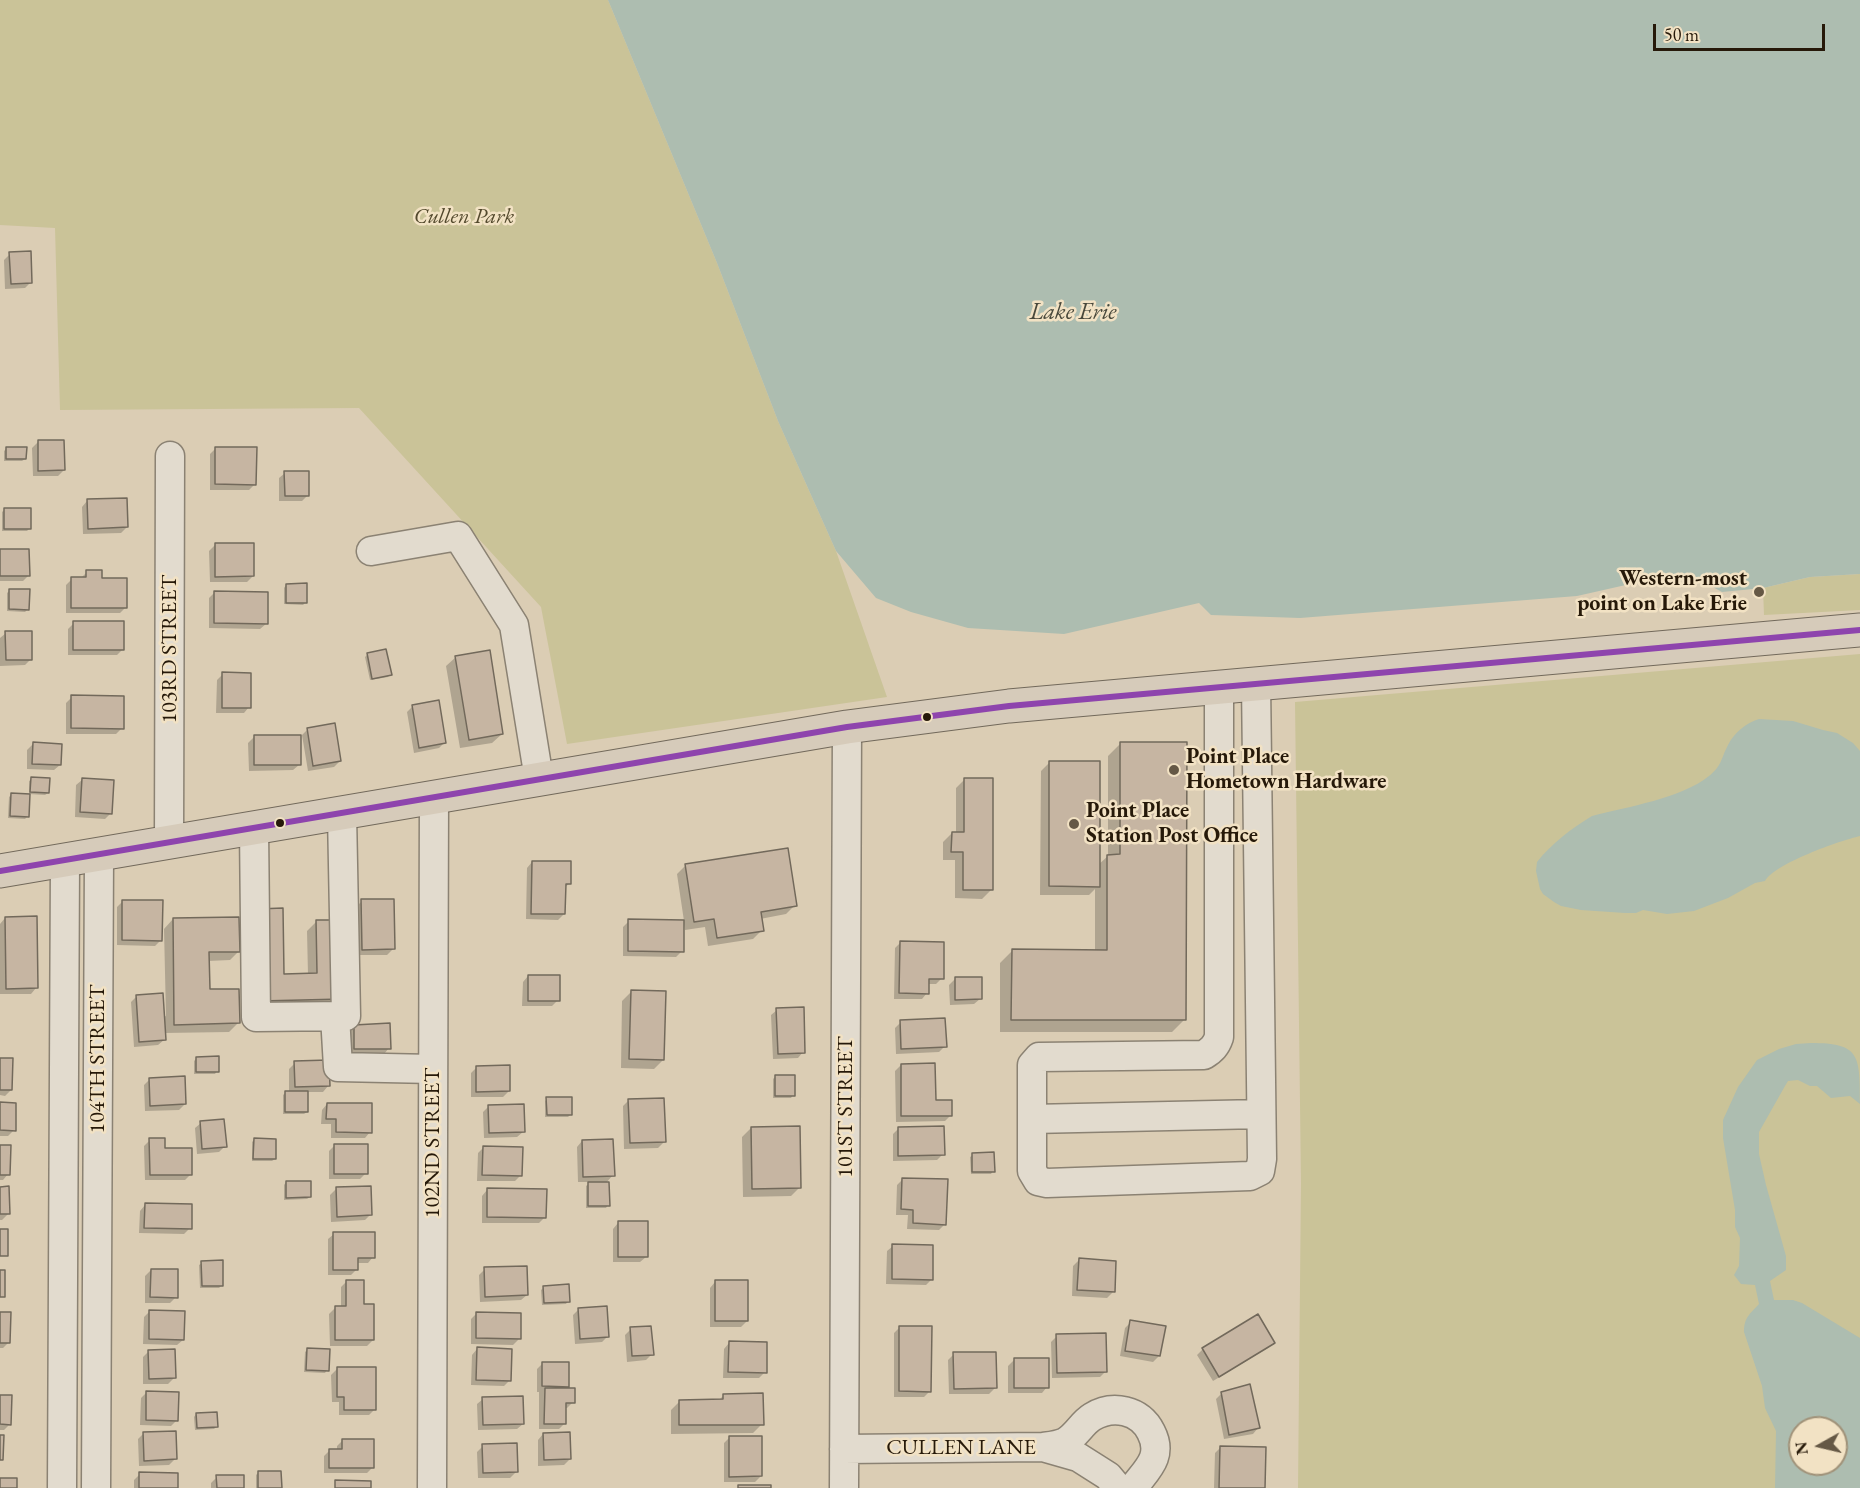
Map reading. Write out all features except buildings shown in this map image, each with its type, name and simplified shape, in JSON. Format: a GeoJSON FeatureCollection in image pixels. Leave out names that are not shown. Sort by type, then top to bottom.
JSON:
{"type":"FeatureCollection","features":[{"type":"Feature","properties":{"kind":"main road"},"geometry":{"type":"LineString","coordinates":[[0,871],[847,726],[1009,706],[1860,630]]}},
{"type":"Feature","properties":{"kind":"street","name":"103RD STREET"},"geometry":{"type":"LineString","coordinates":[[169,843],[170,456]]}},
{"type":"Feature","properties":{"kind":"street"},"geometry":{"type":"LineString","coordinates":[[371,551],[458,536],[514,625],[539,779]]}},
{"type":"Feature","properties":{"kind":"street"},"geometry":{"type":"LineString","coordinates":[[1219,687],[1219,1037],[1217,1043],[1213,1050],[1204,1055],[1039,1057],[1032,1065],[1032,1171],[1038,1181],[1047,1183],[1250,1176],[1260,1171],[1262,1159],[1256,683]]}},
{"type":"Feature","properties":{"kind":"street","name":"101ST STREET"},"geometry":{"type":"LineString","coordinates":[[844,1488],[847,726]]}},
{"type":"Feature","properties":{"kind":"street","name":"102ND STREET"},"geometry":{"type":"LineString","coordinates":[[432,1488],[434,797]]}},
{"type":"Feature","properties":{"kind":"street"},"geometry":{"type":"LineString","coordinates":[[254,828],[256,1017],[346,1016],[342,814]]}},
{"type":"Feature","properties":{"kind":"street","name":"104TH STREET"},"geometry":{"type":"LineString","coordinates":[[96,1488],[99,855]]}},
{"type":"Feature","properties":{"kind":"street","name":"104TH STREET"},"geometry":{"type":"LineString","coordinates":[[62,1488],[65,861]]}},
{"type":"Feature","properties":{"kind":"street"},"geometry":{"type":"LineString","coordinates":[[335,1016],[338,1067],[433,1069]]}},
{"type":"Feature","properties":{"kind":"street"},"geometry":{"type":"LineString","coordinates":[[1217,1043],[1261,1045]]}},
{"type":"Feature","properties":{"kind":"street"},"geometry":{"type":"LineString","coordinates":[[1032,1119],[1261,1114]]}},
{"type":"Feature","properties":{"kind":"street"},"geometry":{"type":"LineString","coordinates":[[63,1263],[97,1263]]}},
{"type":"Feature","properties":{"kind":"street"},"geometry":{"type":"LineString","coordinates":[[1043,1447],[1064,1443],[1090,1417],[1103,1412],[1118,1410],[1134,1414],[1145,1421],[1154,1437],[1155,1458],[1146,1474],[1133,1488]]}},
{"type":"Feature","properties":{"kind":"street","name":"CULLEN LANE"},"geometry":{"type":"LineString","coordinates":[[844,1449],[1043,1447],[1078,1457],[1113,1482]]}},
{"type":"Feature","properties":{"kind":"green space","name":"Cullen Park"},"geometry":{"type":"Polygon","coordinates":[[[0,0],[608,0],[717,263],[778,421],[836,551],[887,697],[567,744],[541,607],[359,408],[60,410],[55,228],[0,225],[0,0]]]}},
{"type":"Feature","properties":{"kind":"green space"},"geometry":{"type":"Polygon","coordinates":[[[1860,574],[1860,610],[1764,615],[1763,588],[1810,577],[1860,574]]]}},
{"type":"Feature","properties":{"kind":"green space"},"geometry":{"type":"Polygon","coordinates":[[[1860,654],[1860,1488],[1298,1488],[1301,1183],[1295,702],[1860,654]]]}},
{"type":"Feature","properties":{"kind":"water","name":"Lake Erie"},"geometry":{"type":"Polygon","coordinates":[[[608,0],[1860,0],[1860,574],[1810,577],[1763,588],[1722,592],[1696,578],[1639,582],[1577,596],[1300,618],[1211,615],[1199,603],[1064,634],[968,628],[911,612],[876,598],[836,551],[778,421],[717,263],[608,0]]]}},
{"type":"Feature","properties":{"kind":"water"},"geometry":{"type":"Polygon","coordinates":[[[1759,719],[1793,721],[1837,733],[1853,743],[1860,751],[1860,836],[1794,860],[1771,874],[1765,881],[1755,883],[1728,898],[1694,911],[1667,914],[1643,910],[1636,913],[1625,913],[1581,910],[1561,906],[1543,894],[1536,871],[1537,862],[1562,837],[1592,816],[1654,801],[1698,784],[1716,769],[1737,733],[1759,719]]]}},
{"type":"Feature","properties":{"kind":"water"},"geometry":{"type":"Polygon","coordinates":[[[1811,1043],[1839,1046],[1848,1049],[1854,1055],[1857,1063],[1860,1104],[1850,1096],[1831,1098],[1817,1086],[1810,1086],[1798,1080],[1788,1081],[1759,1132],[1759,1154],[1786,1256],[1786,1270],[1770,1281],[1774,1300],[1793,1300],[1802,1303],[1860,1338],[1860,1488],[1775,1488],[1776,1431],[1765,1408],[1762,1386],[1744,1332],[1746,1319],[1759,1304],[1755,1285],[1741,1284],[1734,1275],[1739,1266],[1740,1238],[1735,1227],[1735,1210],[1723,1138],[1723,1120],[1738,1087],[1757,1060],[1779,1049],[1811,1043]]]}},
{"type":"Feature","properties":{"kind":"transit line"},"geometry":{"type":"LineString","coordinates":[[0,871],[847,727],[1009,706],[1860,630]]}},
{"type":"Feature","properties":{"kind":"place","name":"Western-most point on Lake Erie"},"geometry":{"type":"Point","coordinates":[1759,592]}},
{"type":"Feature","properties":{"kind":"place","name":"Point Place Hometown Hardware"},"geometry":{"type":"Point","coordinates":[1174,770]}},
{"type":"Feature","properties":{"kind":"place","name":"Point Place Station Post Office"},"geometry":{"type":"Point","coordinates":[1074,824]}}]}
